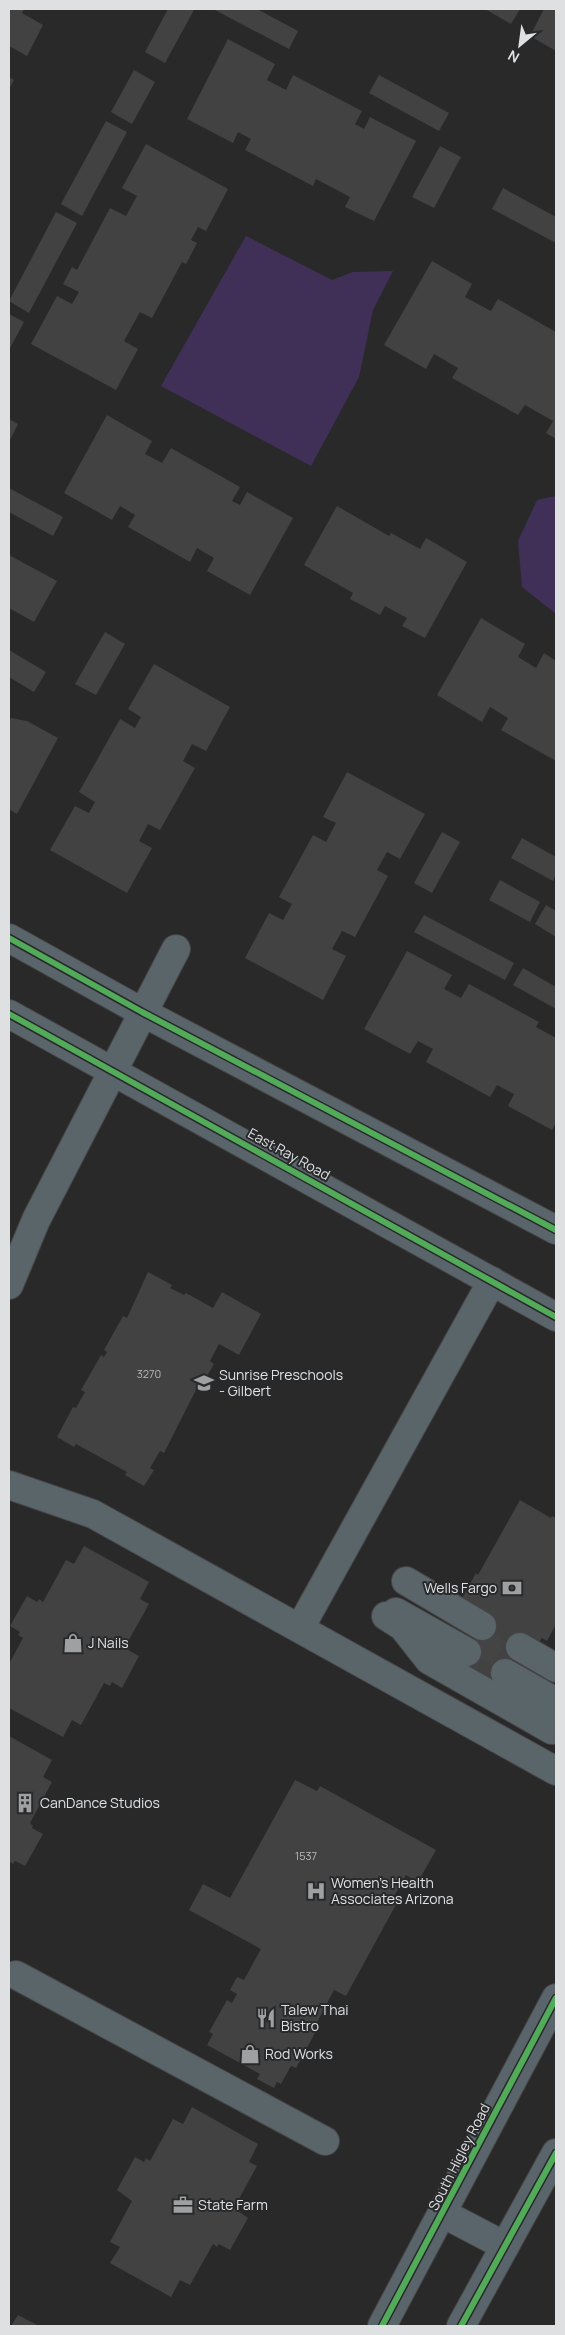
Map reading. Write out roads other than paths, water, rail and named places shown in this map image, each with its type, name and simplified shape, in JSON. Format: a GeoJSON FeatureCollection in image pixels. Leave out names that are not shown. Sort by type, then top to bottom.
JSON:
{"type":"FeatureCollection","features":[{"type":"Feature","properties":{"kind":"main road"},"geometry":{"type":"LineString","coordinates":[[9,938],[142,1012],[556,1230]]}},
{"type":"Feature","properties":{"kind":"main road","name":"East Ray Road"},"geometry":{"type":"LineString","coordinates":[[9,1014],[556,1317]]}},
{"type":"Feature","properties":{"kind":"main road","name":"South Higley Road"},"geometry":{"type":"LineString","coordinates":[[382,2326],[444,2214],[556,1998]]}},
{"type":"Feature","properties":{"kind":"main road"},"geometry":{"type":"LineString","coordinates":[[461,2326],[556,2153]]}},
{"type":"Feature","properties":{"kind":"main road"},"geometry":{"type":"LineString","coordinates":[[444,2214],[505,2246]]}},
{"type":"Feature","properties":{"kind":"lane"},"geometry":{"type":"LineString","coordinates":[[9,1285],[36,1220],[176,949]]}},
{"type":"Feature","properties":{"kind":"lane"},"geometry":{"type":"LineString","coordinates":[[300,1628],[492,1281]]}},
{"type":"Feature","properties":{"kind":"lane"},"geometry":{"type":"LineString","coordinates":[[9,1485],[93,1514],[556,1771]]}},
{"type":"Feature","properties":{"kind":"lane"},"geometry":{"type":"LineString","coordinates":[[475,1639],[395,1600],[403,1627],[429,1660],[552,1730]]}},
{"type":"Feature","properties":{"kind":"lane"},"geometry":{"type":"LineString","coordinates":[[512,1660],[556,1668]]}},
{"type":"Feature","properties":{"kind":"lane"},"geometry":{"type":"LineString","coordinates":[[512,1660],[556,1685]]}},
{"type":"Feature","properties":{"kind":"lane"},"geometry":{"type":"LineString","coordinates":[[512,1660],[556,1702]]}},
{"type":"Feature","properties":{"kind":"lane"},"geometry":{"type":"LineString","coordinates":[[16,1975],[325,2140]]}},
{"type":"Feature","properties":{"kind":"tunnel"},"geometry":{"type":"LineString","coordinates":[[475,1639],[512,1661]]}},
{"type":"Feature","properties":{"kind":"place","name":"Sunrise Preschools - Gilbert"},"geometry":{"type":"Point","coordinates":[204,1383]}},
{"type":"Feature","properties":{"kind":"place","name":"Wells Fargo"},"geometry":{"type":"Point","coordinates":[512,1588]}},
{"type":"Feature","properties":{"kind":"place","name":"J Nails"},"geometry":{"type":"Point","coordinates":[73,1643]}},
{"type":"Feature","properties":{"kind":"place","name":"CanDance Studios"},"geometry":{"type":"Point","coordinates":[25,1803]}},
{"type":"Feature","properties":{"kind":"place","name":"Women's Health Associates Arizona"},"geometry":{"type":"Point","coordinates":[316,1891]}},
{"type":"Feature","properties":{"kind":"place","name":"Talew Thai Bistro"},"geometry":{"type":"Point","coordinates":[266,2018]}},
{"type":"Feature","properties":{"kind":"place","name":"Rod Works"},"geometry":{"type":"Point","coordinates":[250,2054]}},
{"type":"Feature","properties":{"kind":"place","name":"State Farm"},"geometry":{"type":"Point","coordinates":[183,2205]}}]}
